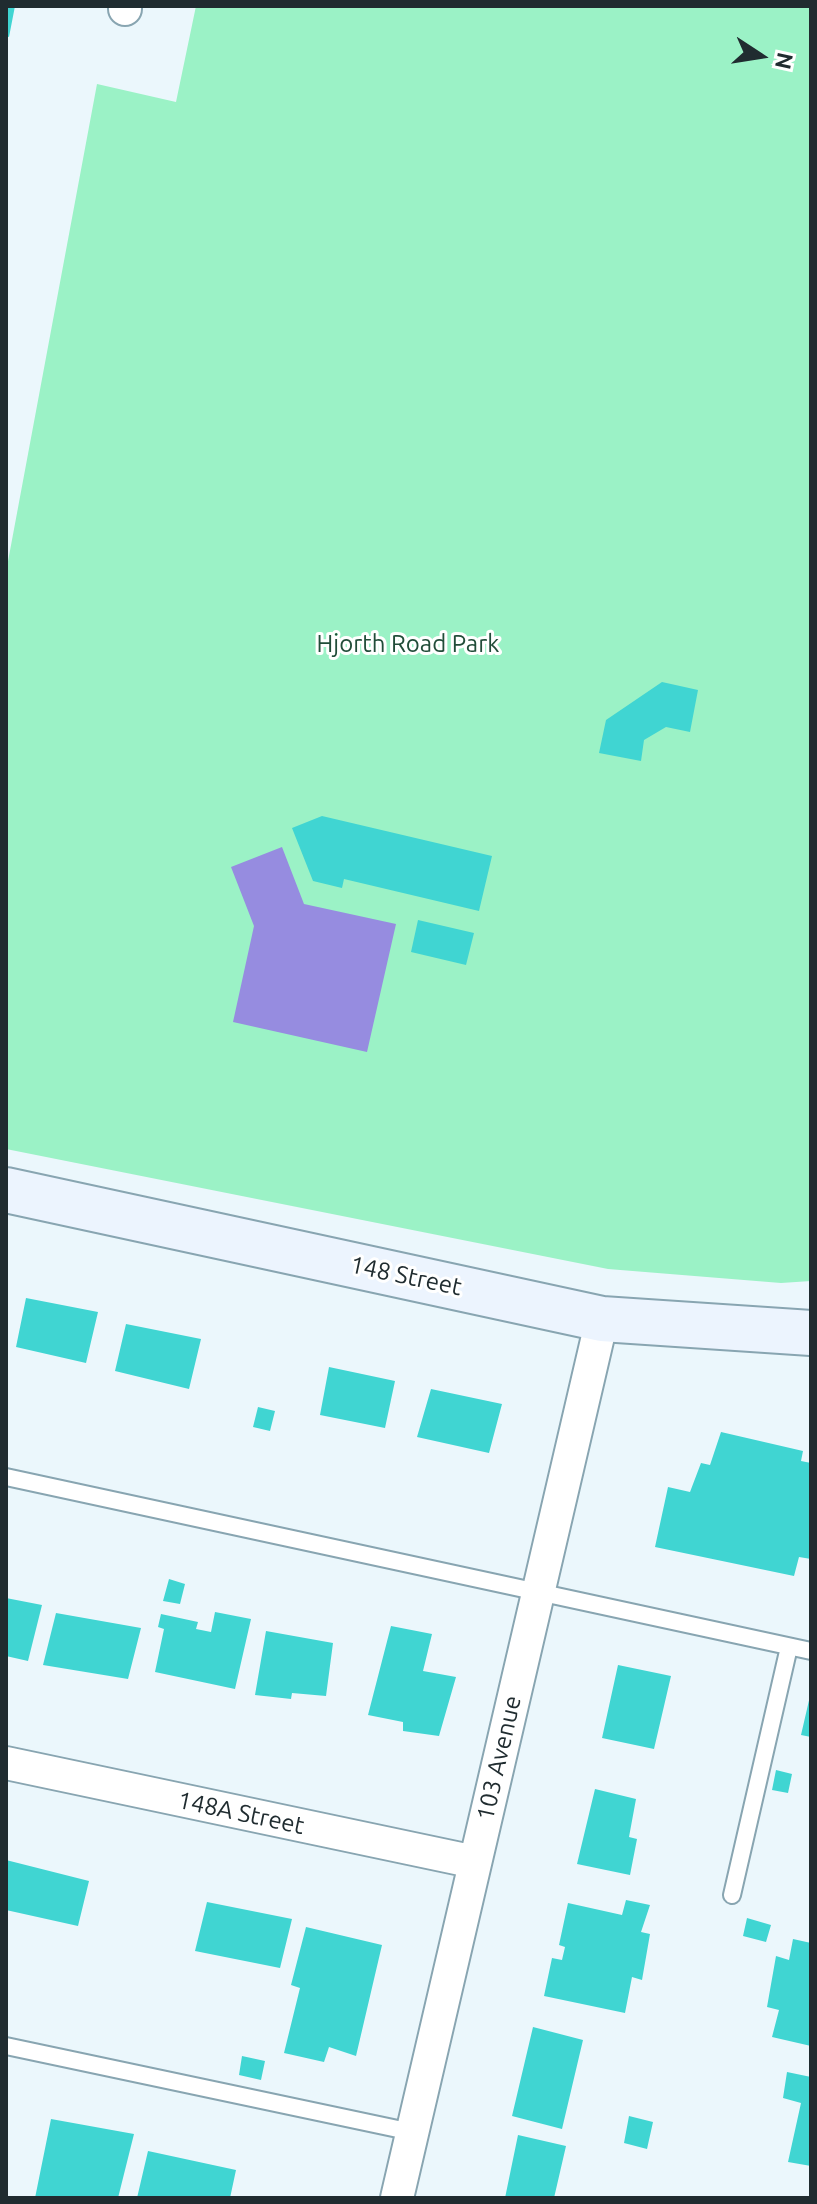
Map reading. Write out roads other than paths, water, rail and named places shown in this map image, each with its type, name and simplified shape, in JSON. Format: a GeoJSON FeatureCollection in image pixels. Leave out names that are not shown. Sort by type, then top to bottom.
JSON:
{"type":"FeatureCollection","features":[{"type":"Feature","properties":{"kind":"main road","name":"148 Street"},"geometry":{"type":"LineString","coordinates":[[6,1190],[602,1319],[811,1333]]}},
{"type":"Feature","properties":{"kind":"street","name":"103 Avenue"},"geometry":{"type":"LineString","coordinates":[[397,2198],[602,1319]]}},
{"type":"Feature","properties":{"kind":"street","name":"148A Street"},"geometry":{"type":"LineString","coordinates":[[6,1763],[475,1862]]}},
{"type":"Feature","properties":{"kind":"lane"},"geometry":{"type":"LineString","coordinates":[[6,1477],[811,1651]]}},
{"type":"Feature","properties":{"kind":"lane"},"geometry":{"type":"LineString","coordinates":[[732,1895],[789,1647]]}},
{"type":"Feature","properties":{"kind":"lane"},"geometry":{"type":"LineString","coordinates":[[6,2046],[412,2132]]}},
{"type":"Feature","properties":{"kind":"park label","name":"Hjorth Road Park"},"geometry":{"type":"Point","coordinates":[408,644]}}]}
